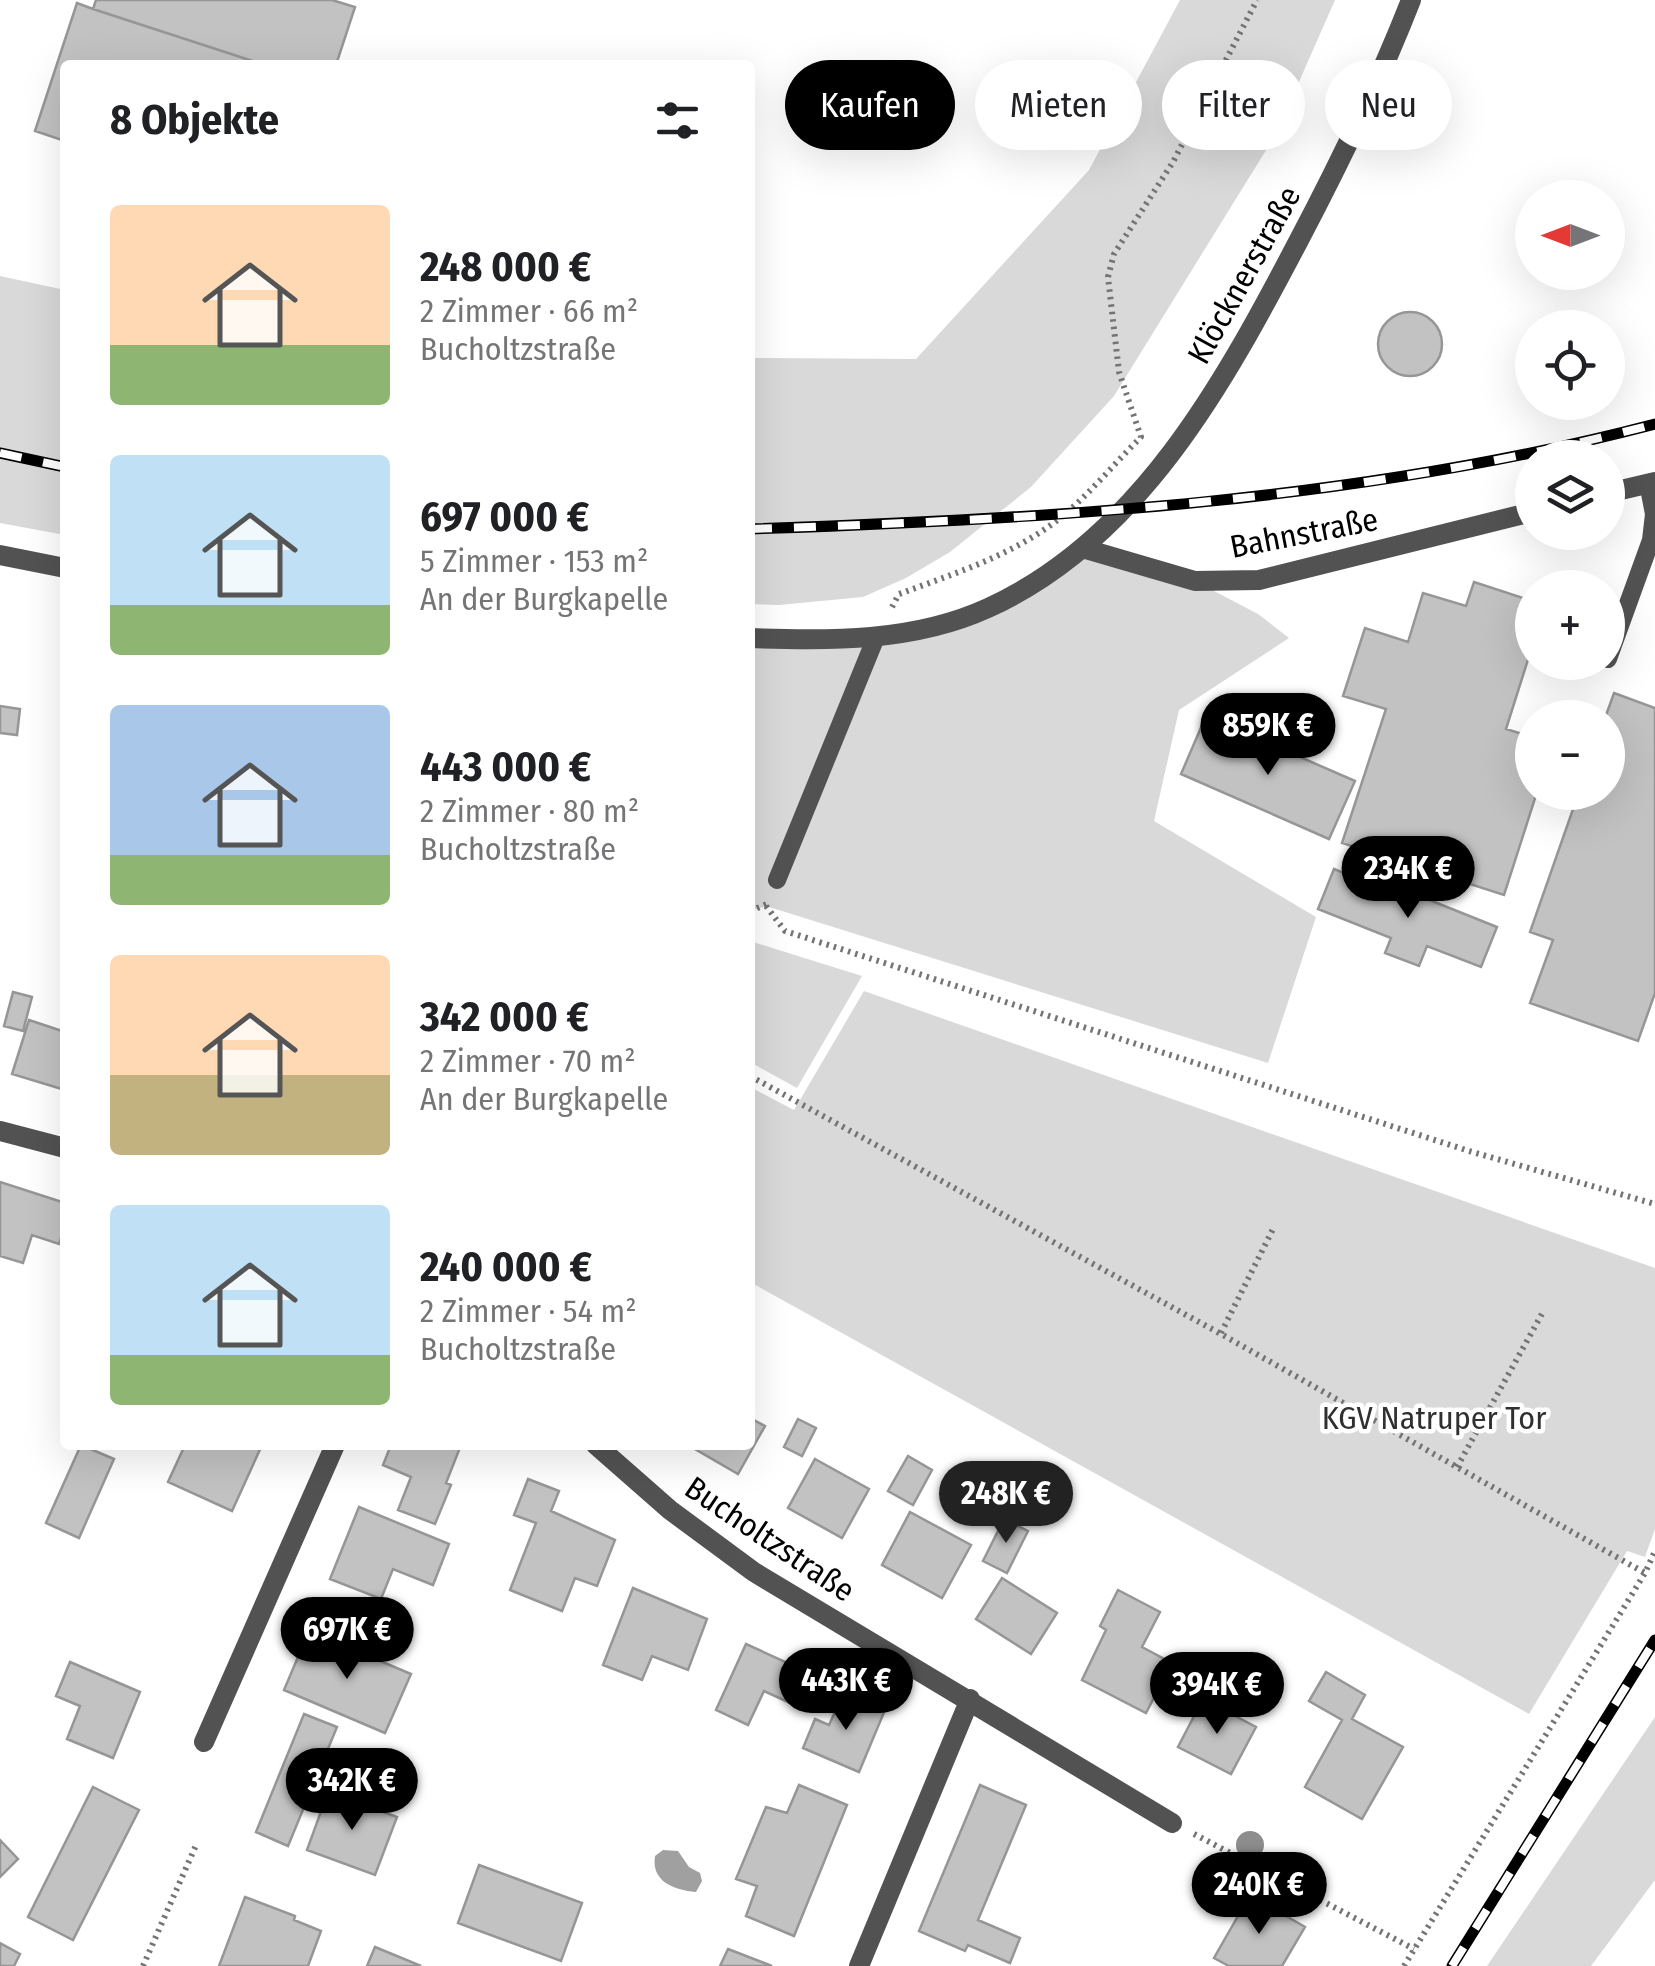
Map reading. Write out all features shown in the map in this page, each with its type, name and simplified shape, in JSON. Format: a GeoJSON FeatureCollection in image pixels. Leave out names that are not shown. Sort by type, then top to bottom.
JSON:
{"type":"FeatureCollection","features":[{"type":"Feature","properties":{"kind":"street","name":"Klöcknerstraße"},"geometry":{"type":"LineString","coordinates":[[1082,548],[1124,508],[1178,444],[1247,339],[1329,183],[1410,0]]}},
{"type":"Feature","properties":{"kind":"street"},"geometry":{"type":"LineString","coordinates":[[1625,489],[1652,482]]}},
{"type":"Feature","properties":{"kind":"street","name":"Bahnstraße"},"geometry":{"type":"LineString","coordinates":[[1082,548],[1195,581],[1259,580],[1515,516]]}},
{"type":"Feature","properties":{"kind":"street"},"geometry":{"type":"LineString","coordinates":[[755,638],[876,637],[933,627],[988,608],[1082,548]]}},
{"type":"Feature","properties":{"kind":"street"},"geometry":{"type":"LineString","coordinates":[[0,556],[60,567]]}},
{"type":"Feature","properties":{"kind":"street"},"geometry":{"type":"LineString","coordinates":[[0,1131],[60,1147]]}},
{"type":"Feature","properties":{"kind":"street"},"geometry":{"type":"LineString","coordinates":[[204,1742],[333,1450]]}},
{"type":"Feature","properties":{"kind":"street","name":"Bucholtzstraße"},"geometry":{"type":"LineString","coordinates":[[602,1450],[670,1510],[754,1572],[1172,1823]]}},
{"type":"Feature","properties":{"kind":"street"},"geometry":{"type":"LineString","coordinates":[[860,1966],[970,1700]]}},
{"type":"Feature","properties":{"kind":"lane"},"geometry":{"type":"LineString","coordinates":[[1625,612],[1651,540],[1652,482]]}},
{"type":"Feature","properties":{"kind":"lane"},"geometry":{"type":"LineString","coordinates":[[778,880],[876,637]]}},
{"type":"Feature","properties":{"kind":"path"},"geometry":{"type":"LineString","coordinates":[[876,637],[899,594],[1017,546],[1065,514],[1141,437],[1119,372],[1108,278],[1114,254],[1173,162],[1257,0]]}},
{"type":"Feature","properties":{"kind":"path"},"geometry":{"type":"LineString","coordinates":[[755,909],[766,906],[786,931],[1469,1151],[1655,1204]]}},
{"type":"Feature","properties":{"kind":"path"},"geometry":{"type":"LineString","coordinates":[[755,1079],[1646,1573]]}},
{"type":"Feature","properties":{"kind":"path"},"geometry":{"type":"LineString","coordinates":[[1221,1334],[1274,1227]]}},
{"type":"Feature","properties":{"kind":"path"},"geometry":{"type":"LineString","coordinates":[[1456,1467],[1543,1312]]}},
{"type":"Feature","properties":{"kind":"path"},"geometry":{"type":"LineString","coordinates":[[1404,1966],[1538,1752],[1646,1573],[1655,1551]]}},
{"type":"Feature","properties":{"kind":"path"},"geometry":{"type":"LineString","coordinates":[[1172,1823],[1414,1949]]}},
{"type":"Feature","properties":{"kind":"path"},"geometry":{"type":"LineString","coordinates":[[143,1966],[198,1843]]}},
{"type":"Feature","properties":{"kind":"green space"},"geometry":{"type":"Polygon","coordinates":[[[1180,0],[1335,0],[1305,68],[1305,60],[1162,60],[1162,150],[1266,150],[1114,396],[1031,487],[950,552],[863,597],[755,604],[755,358],[916,359],[1089,170],[1100,150],[1142,150],[1142,71],[1180,0]]]}},
{"type":"Feature","properties":{"kind":"green space"},"geometry":{"type":"Polygon","coordinates":[[[0,276],[60,289],[60,534],[0,523],[0,276]]]}},
{"type":"Feature","properties":{"kind":"green space"},"geometry":{"type":"Polygon","coordinates":[[[1082,548],[1195,581],[1258,614],[1289,638],[1179,710],[1154,821],[1316,917],[1268,1063],[766,906],[755,909],[755,638],[933,627],[1082,548]]]}},
{"type":"Feature","properties":{"kind":"green space"},"geometry":{"type":"Polygon","coordinates":[[[755,943],[862,976],[797,1088],[755,1065],[755,943]]]}},
{"type":"Feature","properties":{"kind":"green space","name":"KGV Natruper Tor"},"geometry":{"type":"Polygon","coordinates":[[[864,991],[1655,1268],[1655,1529],[1645,1557],[1627,1551],[1529,1714],[755,1285],[755,1090],[794,1110],[864,991]]]}},
{"type":"Feature","properties":{"kind":"green space"},"geometry":{"type":"Polygon","coordinates":[[[1655,1717],[1655,1880],[1591,1966],[1487,1966],[1655,1717]]]}},
{"type":"Feature","properties":{"kind":"shaded area"},"geometry":{"type":"Polygon","coordinates":[[[663,1850],[678,1851],[689,1867],[700,1873],[702,1881],[696,1892],[679,1889],[660,1878],[655,1856],[663,1850]]]}},
{"type":"Feature","properties":{"kind":"building"},"geometry":{"type":"Polygon","coordinates":[[[96,0],[332,0],[355,7],[338,60],[250,60],[93,9],[96,0]]]}},
{"type":"Feature","properties":{"kind":"building"},"geometry":{"type":"Polygon","coordinates":[[[77,3],[250,60],[60,60],[60,139],[35,131],[77,3]]]}},
{"type":"Feature","properties":{"kind":"building"},"geometry":{"type":"Polygon","coordinates":[[[1410,312],[1432,322],[1442,344],[1432,366],[1410,376],[1388,366],[1378,344],[1388,322],[1410,312]]]}},
{"type":"Feature","properties":{"kind":"building"},"geometry":{"type":"Polygon","coordinates":[[[1474,582],[1515,595],[1515,680],[1522,680],[1506,729],[1515,732],[1515,810],[1531,810],[1504,895],[1342,843],[1386,709],[1343,696],[1365,628],[1408,642],[1423,593],[1466,606],[1474,582]]]}},
{"type":"Feature","properties":{"kind":"building"},"geometry":{"type":"Polygon","coordinates":[[[1614,693],[1655,708],[1655,993],[1638,1041],[1530,1003],[1553,940],[1530,932],[1573,810],[1625,810],[1625,700],[1611,700],[1614,693]]]}},
{"type":"Feature","properties":{"kind":"building"},"geometry":{"type":"Polygon","coordinates":[[[0,706],[20,709],[17,735],[0,733],[0,706]]]}},
{"type":"Feature","properties":{"kind":"building"},"geometry":{"type":"Polygon","coordinates":[[[1206,716],[1355,781],[1329,839],[1181,774],[1206,716]]]}},
{"type":"Feature","properties":{"kind":"building"},"geometry":{"type":"Polygon","coordinates":[[[1334,869],[1415,902],[1417,895],[1497,927],[1481,967],[1427,946],[1419,966],[1385,953],[1391,938],[1318,909],[1334,869]]]}},
{"type":"Feature","properties":{"kind":"building"},"geometry":{"type":"Polygon","coordinates":[[[13,992],[32,997],[23,1031],[4,1026],[13,992]]]}},
{"type":"Feature","properties":{"kind":"building"},"geometry":{"type":"Polygon","coordinates":[[[29,1020],[60,1030],[60,1088],[12,1074],[29,1020]]]}},
{"type":"Feature","properties":{"kind":"building"},"geometry":{"type":"Polygon","coordinates":[[[0,1182],[60,1201],[59,1244],[32,1235],[23,1263],[0,1256],[0,1182]]]}},
{"type":"Feature","properties":{"kind":"building"},"geometry":{"type":"Polygon","coordinates":[[[798,1419],[816,1428],[802,1456],[784,1447],[798,1419]]]}},
{"type":"Feature","properties":{"kind":"building"},"geometry":{"type":"Polygon","coordinates":[[[755,1421],[765,1426],[755,1444],[755,1421]]]}},
{"type":"Feature","properties":{"kind":"building"},"geometry":{"type":"Polygon","coordinates":[[[79,1450],[93,1450],[114,1459],[79,1538],[46,1523],[79,1450]]]}},
{"type":"Feature","properties":{"kind":"building"},"geometry":{"type":"Polygon","coordinates":[[[183,1450],[260,1450],[232,1511],[168,1482],[183,1450]]]}},
{"type":"Feature","properties":{"kind":"building"},"geometry":{"type":"Polygon","coordinates":[[[389,1450],[459,1450],[446,1483],[451,1485],[435,1524],[398,1510],[411,1477],[383,1465],[389,1450]]]}},
{"type":"Feature","properties":{"kind":"building"},"geometry":{"type":"Polygon","coordinates":[[[697,1450],[752,1450],[738,1474],[697,1450]]]}},
{"type":"Feature","properties":{"kind":"building"},"geometry":{"type":"Polygon","coordinates":[[[908,1456],[932,1470],[913,1505],[888,1491],[908,1456]]]}},
{"type":"Feature","properties":{"kind":"building"},"geometry":{"type":"Polygon","coordinates":[[[815,1459],[869,1489],[842,1538],[788,1508],[815,1459]]]}},
{"type":"Feature","properties":{"kind":"building"},"geometry":{"type":"Polygon","coordinates":[[[528,1479],[559,1491],[551,1511],[615,1540],[597,1586],[575,1578],[562,1611],[510,1590],[536,1523],[514,1515],[528,1479]]]}},
{"type":"Feature","properties":{"kind":"building"},"geometry":{"type":"Polygon","coordinates":[[[359,1507],[449,1544],[433,1585],[393,1569],[381,1599],[330,1579],[359,1507]]]}},
{"type":"Feature","properties":{"kind":"building"},"geometry":{"type":"Polygon","coordinates":[[[910,1512],[971,1545],[942,1598],[882,1565],[910,1512]]]}},
{"type":"Feature","properties":{"kind":"building"},"geometry":{"type":"Polygon","coordinates":[[[1004,1519],[1028,1531],[1007,1573],[983,1561],[1004,1519]]]}},
{"type":"Feature","properties":{"kind":"building"},"geometry":{"type":"Polygon","coordinates":[[[1002,1578],[1057,1613],[1031,1654],[976,1619],[1002,1578]]]}},
{"type":"Feature","properties":{"kind":"building"},"geometry":{"type":"Polygon","coordinates":[[[633,1588],[707,1619],[688,1670],[652,1656],[642,1680],[603,1665],[633,1588]]]}},
{"type":"Feature","properties":{"kind":"building"},"geometry":{"type":"Polygon","coordinates":[[[1118,1590],[1160,1612],[1142,1647],[1172,1663],[1146,1713],[1082,1680],[1106,1630],[1100,1626],[1118,1590]]]}},
{"type":"Feature","properties":{"kind":"building"},"geometry":{"type":"Polygon","coordinates":[[[309,1631],[411,1674],[385,1733],[284,1690],[309,1631]]]}},
{"type":"Feature","properties":{"kind":"building"},"geometry":{"type":"Polygon","coordinates":[[[746,1644],[814,1675],[799,1707],[764,1691],[748,1725],[716,1710],[746,1644]]]}},
{"type":"Feature","properties":{"kind":"building"},"geometry":{"type":"Polygon","coordinates":[[[70,1662],[140,1692],[113,1758],[67,1739],[80,1706],[56,1696],[70,1662]]]}},
{"type":"Feature","properties":{"kind":"building"},"geometry":{"type":"Polygon","coordinates":[[[1326,1672],[1365,1695],[1352,1719],[1403,1747],[1362,1819],[1305,1787],[1342,1720],[1309,1701],[1326,1672]]]}},
{"type":"Feature","properties":{"kind":"building"},"geometry":{"type":"Polygon","coordinates":[[[844,1692],[885,1710],[859,1772],[803,1748],[815,1719],[829,1725],[844,1692]]]}},
{"type":"Feature","properties":{"kind":"building"},"geometry":{"type":"Polygon","coordinates":[[[1203,1699],[1256,1727],[1231,1774],[1178,1747],[1203,1699]]]}},
{"type":"Feature","properties":{"kind":"building"},"geometry":{"type":"Polygon","coordinates":[[[304,1714],[337,1727],[288,1846],[256,1832],[304,1714]]]}},
{"type":"Feature","properties":{"kind":"building"},"geometry":{"type":"Polygon","coordinates":[[[799,1785],[847,1805],[794,1936],[746,1916],[757,1886],[736,1879],[766,1807],[787,1813],[799,1785]]]}},
{"type":"Feature","properties":{"kind":"building"},"geometry":{"type":"Polygon","coordinates":[[[980,1785],[1026,1805],[978,1920],[1020,1938],[1010,1963],[968,1945],[965,1951],[919,1931],[980,1785]]]}},
{"type":"Feature","properties":{"kind":"building"},"geometry":{"type":"Polygon","coordinates":[[[93,1787],[139,1810],[73,1940],[28,1917],[93,1787]]]}},
{"type":"Feature","properties":{"kind":"building"},"geometry":{"type":"Polygon","coordinates":[[[328,1792],[397,1817],[375,1875],[307,1850],[328,1792]]]}},
{"type":"Feature","properties":{"kind":"building"},"geometry":{"type":"Polygon","coordinates":[[[0,1840],[18,1859],[0,1877],[0,1840]]]}},
{"type":"Feature","properties":{"kind":"building"},"geometry":{"type":"Polygon","coordinates":[[[479,1865],[582,1903],[561,1961],[458,1923],[479,1865]]]}},
{"type":"Feature","properties":{"kind":"building"},"geometry":{"type":"Polygon","coordinates":[[[1250,1895],[1305,1927],[1282,1966],[1229,1966],[1214,1958],[1250,1895]]]}},
{"type":"Feature","properties":{"kind":"building"},"geometry":{"type":"Polygon","coordinates":[[[245,1897],[295,1916],[294,1920],[321,1931],[308,1966],[219,1966],[245,1897]]]}},
{"type":"Feature","properties":{"kind":"building"},"geometry":{"type":"Polygon","coordinates":[[[0,1943],[20,1954],[14,1966],[0,1966],[0,1943]]]}},
{"type":"Feature","properties":{"kind":"building"},"geometry":{"type":"Polygon","coordinates":[[[375,1947],[421,1966],[367,1966],[375,1947]]]}},
{"type":"Feature","properties":{"kind":"building"},"geometry":{"type":"Polygon","coordinates":[[[728,1949],[772,1966],[720,1966],[728,1949]]]}},
{"type":"Feature","properties":{"kind":"railway"},"geometry":{"type":"LineString","coordinates":[[755,529],[978,519],[1206,502],[1432,471],[1655,424]]}},
{"type":"Feature","properties":{"kind":"railway"},"geometry":{"type":"LineString","coordinates":[[0,453],[60,466]]}},
{"type":"Feature","properties":{"kind":"railway"},"geometry":{"type":"LineString","coordinates":[[1452,1966],[1655,1640]]}}]}
